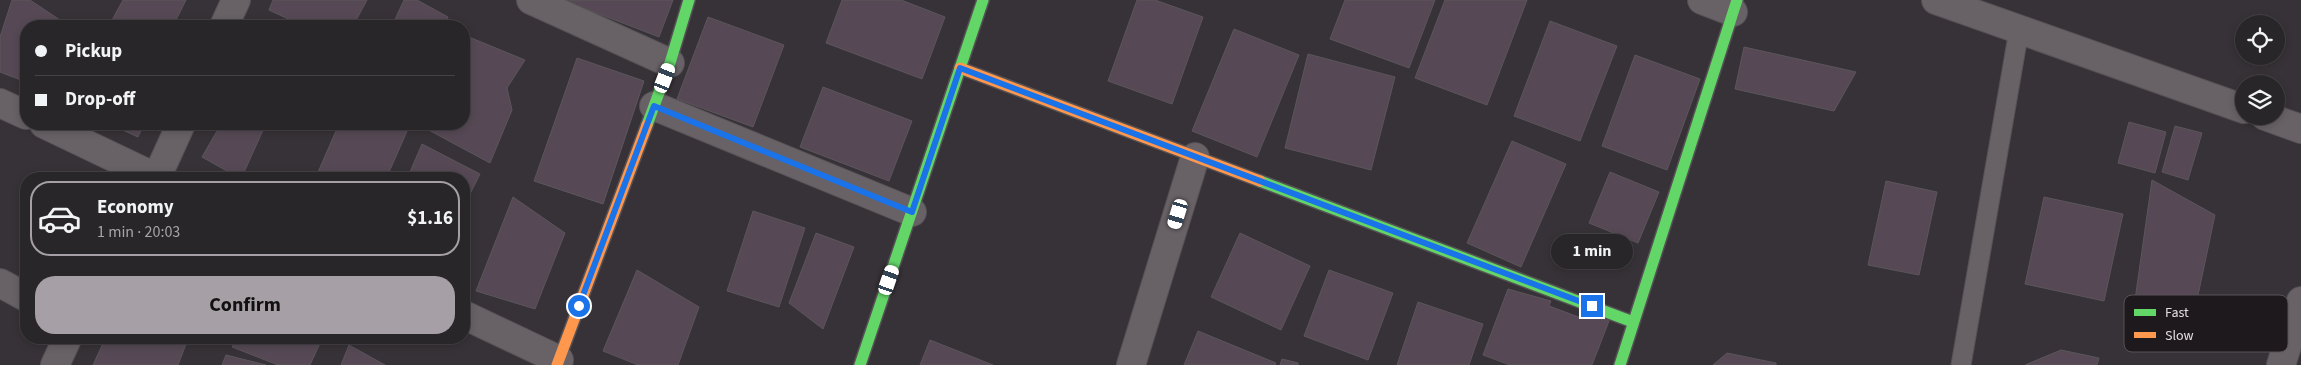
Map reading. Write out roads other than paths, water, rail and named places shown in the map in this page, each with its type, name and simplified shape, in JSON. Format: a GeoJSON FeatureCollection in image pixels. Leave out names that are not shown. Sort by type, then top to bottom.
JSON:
{"type":"FeatureCollection","features":[{"type":"Feature","properties":{"kind":"street"},"geometry":{"type":"LineString","coordinates":[[227,20],[236,0]]}},
{"type":"Feature","properties":{"kind":"street"},"geometry":{"type":"LineString","coordinates":[[531,0],[670,63]]}},
{"type":"Feature","properties":{"kind":"street"},"geometry":{"type":"LineString","coordinates":[[470,318],[558,363],[670,63],[690,0]]}},
{"type":"Feature","properties":{"kind":"street"},"geometry":{"type":"LineString","coordinates":[[860,365],[983,0]]}},
{"type":"Feature","properties":{"kind":"street"},"geometry":{"type":"LineString","coordinates":[[1620,365],[1735,6],[1702,0]]}},
{"type":"Feature","properties":{"kind":"street"},"geometry":{"type":"LineString","coordinates":[[1936,0],[2235,106]]}},
{"type":"Feature","properties":{"kind":"street"},"geometry":{"type":"LineString","coordinates":[[960,68],[1633,322]]}},
{"type":"Feature","properties":{"kind":"street"},"geometry":{"type":"LineString","coordinates":[[0,103],[20,113]]}},
{"type":"Feature","properties":{"kind":"street"},"geometry":{"type":"LineString","coordinates":[[654,106],[912,212]]}},
{"type":"Feature","properties":{"kind":"street"},"geometry":{"type":"LineString","coordinates":[[2285,123],[2301,129]]}},
{"type":"Feature","properties":{"kind":"street"},"geometry":{"type":"LineString","coordinates":[[57,130],[144,172]]}},
{"type":"Feature","properties":{"kind":"street"},"geometry":{"type":"LineString","coordinates":[[160,172],[178,130]]}},
{"type":"Feature","properties":{"kind":"street"},"geometry":{"type":"LineString","coordinates":[[1131,365],[1195,157]]}},
{"type":"Feature","properties":{"kind":"street"},"geometry":{"type":"LineString","coordinates":[[0,283],[20,294]]}},
{"type":"Feature","properties":{"kind":"street"},"geometry":{"type":"LineString","coordinates":[[2288,344],[2301,304]]}},
{"type":"Feature","properties":{"kind":"street"},"geometry":{"type":"LineString","coordinates":[[55,365],[65,344]]}},
{"type":"Feature","properties":{"kind":"street"},"geometry":{"type":"LineString","coordinates":[[2281,365],[2285,352]]}},
{"type":"Feature","properties":{"kind":"lane"},"geometry":{"type":"LineString","coordinates":[[1961,365],[2019,30]]}}]}
